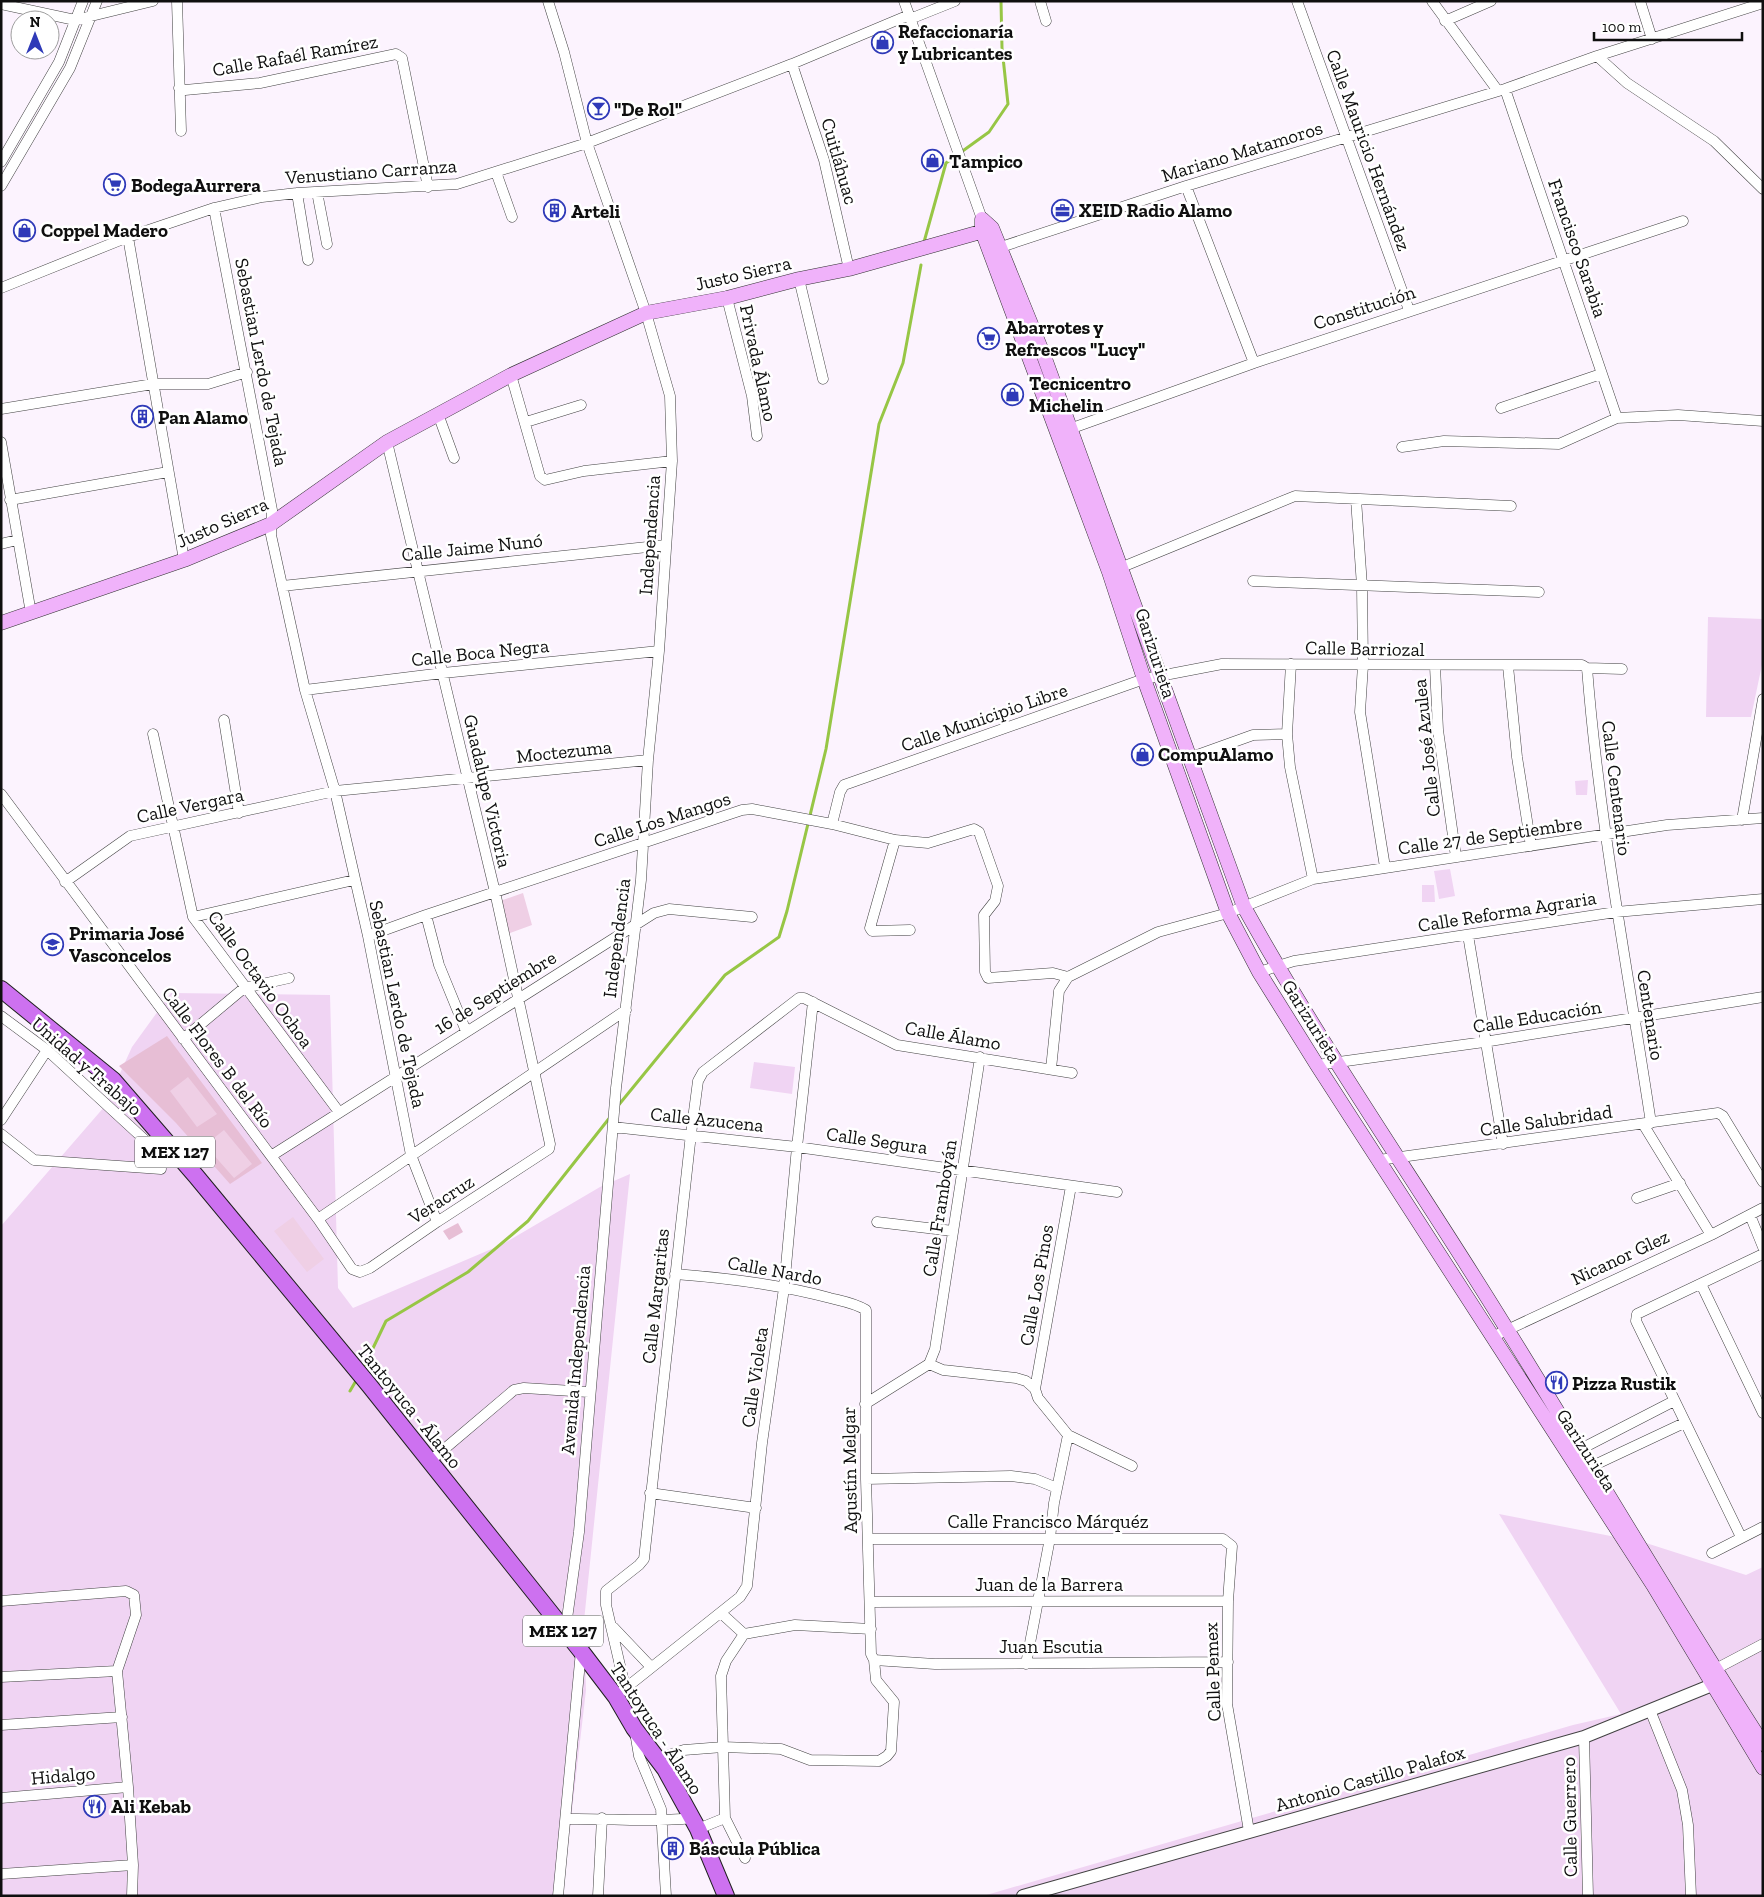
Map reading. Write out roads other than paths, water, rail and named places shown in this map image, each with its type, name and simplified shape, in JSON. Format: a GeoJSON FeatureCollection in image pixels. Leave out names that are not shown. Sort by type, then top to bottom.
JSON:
{"type":"FeatureCollection","features":[{"type":"Feature","properties":{"kind":"main road","name":"Justo Sierra"},"geometry":{"type":"LineString","coordinates":[[1,623],[184,560],[271,524],[387,442],[511,375],[646,313],[727,298],[798,279],[849,269],[985,226]]}},
{"type":"Feature","properties":{"kind":"main road","name":"Garizurieta"},"geometry":{"type":"LineString","coordinates":[[985,226],[1115,570],[1161,676],[1244,907],[1276,966],[1396,1158],[1508,1330],[1574,1453]]}},
{"type":"Feature","properties":{"kind":"main road","name":"Garizurieta"},"geometry":{"type":"LineString","coordinates":[[1115,570],[1144,679],[1228,913],[1259,972],[1492,1337],[1585,1470],[1653,1585],[1714,1678],[1763,1744]]}},
{"type":"Feature","properties":{"kind":"main road","name":"Tantoyuca - Álamo"},"geometry":{"type":"LineString","coordinates":[[1,989],[113,1080],[369,1385],[565,1633],[621,1692],[634,1728],[657,1759],[695,1823],[726,1896]]}},
{"type":"Feature","properties":{"kind":"main road","name":"Garizurieta"},"geometry":{"type":"LineString","coordinates":[[1714,1678],[1763,1768]]}},
{"type":"Feature","properties":{"kind":"street"},"geometry":{"type":"LineString","coordinates":[[1,162],[59,62],[83,1]]}},
{"type":"Feature","properties":{"kind":"street"},"geometry":{"type":"LineString","coordinates":[[1,186],[70,68],[97,1]]}},
{"type":"Feature","properties":{"kind":"street"},"geometry":{"type":"LineString","coordinates":[[1,4],[76,20],[153,1]]}},
{"type":"Feature","properties":{"kind":"street"},"geometry":{"type":"LineString","coordinates":[[176,1],[180,131]]}},
{"type":"Feature","properties":{"kind":"street","name":"Independencia"},"geometry":{"type":"LineString","coordinates":[[548,1],[564,52],[587,143],[646,313],[670,396],[672,461],[659,651],[648,760],[644,844],[637,923],[616,1088]]}},
{"type":"Feature","properties":{"kind":"street","name":"Garizurieta"},"geometry":{"type":"LineString","coordinates":[[904,1],[985,226]]}},
{"type":"Feature","properties":{"kind":"street","name":"Venustiano Carranza"},"geometry":{"type":"LineString","coordinates":[[1,288],[128,237],[214,208],[262,197],[297,193],[456,184],[496,172],[587,143],[955,1]]}},
{"type":"Feature","properties":{"kind":"street"},"geometry":{"type":"LineString","coordinates":[[1040,1],[1046,21]]}},
{"type":"Feature","properties":{"kind":"street","name":"Calle Mauricio Hernández"},"geometry":{"type":"LineString","coordinates":[[1297,1],[1409,310]]}},
{"type":"Feature","properties":{"kind":"street","name":"Francisco Sarabia"},"geometry":{"type":"LineString","coordinates":[[1432,1],[1445,21],[1502,90],[1564,261],[1617,418]]}},
{"type":"Feature","properties":{"kind":"street"},"geometry":{"type":"LineString","coordinates":[[1445,21],[1491,1]]}},
{"type":"Feature","properties":{"kind":"street"},"geometry":{"type":"LineString","coordinates":[[1640,1],[1652,39]]}},
{"type":"Feature","properties":{"kind":"street","name":"Mariano Matamoros"},"geometry":{"type":"LineString","coordinates":[[994,249],[1186,186],[1502,90],[1597,56],[1763,4]]}},
{"type":"Feature","properties":{"kind":"street","name":"Calle Rafaél Ramírez"},"geometry":{"type":"LineString","coordinates":[[179,88],[186,90],[260,82],[396,54],[402,58],[428,187]]}},
{"type":"Feature","properties":{"kind":"street"},"geometry":{"type":"LineString","coordinates":[[1597,56],[1627,83],[1714,141],[1763,189]]}},
{"type":"Feature","properties":{"kind":"street","name":"Cuitláhuac"},"geometry":{"type":"LineString","coordinates":[[792,64],[824,160],[849,269]]}},
{"type":"Feature","properties":{"kind":"street"},"geometry":{"type":"LineString","coordinates":[[496,172],[512,217]]}},
{"type":"Feature","properties":{"kind":"street"},"geometry":{"type":"LineString","coordinates":[[1186,186],[1254,362]]}},
{"type":"Feature","properties":{"kind":"street"},"geometry":{"type":"LineString","coordinates":[[317,192],[327,244]]}},
{"type":"Feature","properties":{"kind":"street"},"geometry":{"type":"LineString","coordinates":[[297,193],[308,260]]}},
{"type":"Feature","properties":{"kind":"street","name":"Sebastian Lerdo de Tejada"},"geometry":{"type":"LineString","coordinates":[[214,208],[272,510],[271,535],[282,586],[305,690],[334,791],[368,936],[411,1155],[436,1222]]}},
{"type":"Feature","properties":{"kind":"street","name":"Constitución"},"geometry":{"type":"LineString","coordinates":[[1064,431],[1254,362],[1683,221]]}},
{"type":"Feature","properties":{"kind":"street"},"geometry":{"type":"LineString","coordinates":[[128,237],[184,560]]}},
{"type":"Feature","properties":{"kind":"street"},"geometry":{"type":"LineString","coordinates":[[798,279],[823,379]]}},
{"type":"Feature","properties":{"kind":"street","name":"Privada Álamo"},"geometry":{"type":"LineString","coordinates":[[727,298],[752,396],[757,436]]}},
{"type":"Feature","properties":{"kind":"street"},"geometry":{"type":"LineString","coordinates":[[1,409],[153,384],[208,384],[247,372]]}},
{"type":"Feature","properties":{"kind":"street"},"geometry":{"type":"LineString","coordinates":[[1501,408],[1601,374]]}},
{"type":"Feature","properties":{"kind":"street"},"geometry":{"type":"LineString","coordinates":[[511,375],[540,476],[545,480],[584,471],[672,461]]}},
{"type":"Feature","properties":{"kind":"street"},"geometry":{"type":"LineString","coordinates":[[526,422],[581,405]]}},
{"type":"Feature","properties":{"kind":"street"},"geometry":{"type":"LineString","coordinates":[[438,414],[454,458]]}},
{"type":"Feature","properties":{"kind":"street"},"geometry":{"type":"LineString","coordinates":[[1402,447],[1444,441],[1559,444],[1617,418],[1678,415],[1763,421]]}},
{"type":"Feature","properties":{"kind":"street"},"geometry":{"type":"LineString","coordinates":[[1,442],[31,613]]}},
{"type":"Feature","properties":{"kind":"street","name":"Guadalupe Victoria"},"geometry":{"type":"LineString","coordinates":[[387,442],[495,892],[549,1149]]}},
{"type":"Feature","properties":{"kind":"street"},"geometry":{"type":"LineString","coordinates":[[10,500],[168,472]]}},
{"type":"Feature","properties":{"kind":"street"},"geometry":{"type":"LineString","coordinates":[[1115,570],[1283,499],[1295,496],[1512,506]]}},
{"type":"Feature","properties":{"kind":"street"},"geometry":{"type":"LineString","coordinates":[[1356,499],[1362,586],[1363,665],[1360,712],[1385,868]]}},
{"type":"Feature","properties":{"kind":"street"},"geometry":{"type":"LineString","coordinates":[[1,544],[17,540]]}},
{"type":"Feature","properties":{"kind":"street","name":"Calle Jaime Nunó"},"geometry":{"type":"LineString","coordinates":[[282,586],[666,545]]}},
{"type":"Feature","properties":{"kind":"street"},"geometry":{"type":"LineString","coordinates":[[1253,581],[1539,592]]}},
{"type":"Feature","properties":{"kind":"street","name":"Calle Boca Negra"},"geometry":{"type":"LineString","coordinates":[[305,690],[442,673],[659,651]]}},
{"type":"Feature","properties":{"kind":"street","name":"Calle Barriozal"},"geometry":{"type":"LineString","coordinates":[[1144,679],[1222,664],[1582,665],[1587,668],[1622,669]]}},
{"type":"Feature","properties":{"kind":"street"},"geometry":{"type":"LineString","coordinates":[[1291,664],[1287,734],[1290,767],[1313,879]]}},
{"type":"Feature","properties":{"kind":"street","name":"Calle José Azulea"},"geometry":{"type":"LineString","coordinates":[[1436,666],[1438,730],[1456,857]]}},
{"type":"Feature","properties":{"kind":"street"},"geometry":{"type":"LineString","coordinates":[[1508,666],[1516,758],[1531,846]]}},
{"type":"Feature","properties":{"kind":"street","name":"Calle Centenario"},"geometry":{"type":"LineString","coordinates":[[1587,668],[1593,746],[1616,912]]}},
{"type":"Feature","properties":{"kind":"street","name":"Calle Municipio Libre"},"geometry":{"type":"LineString","coordinates":[[827,823],[844,785],[1144,679]]}},
{"type":"Feature","properties":{"kind":"street"},"geometry":{"type":"LineString","coordinates":[[1742,820],[1763,699]]}},
{"type":"Feature","properties":{"kind":"street"},"geometry":{"type":"LineString","coordinates":[[224,720],[239,812]]}},
{"type":"Feature","properties":{"kind":"street","name":"Calle Octavio Ochoa"},"geometry":{"type":"LineString","coordinates":[[153,734],[193,917],[244,988],[339,1112]]}},
{"type":"Feature","properties":{"kind":"street"},"geometry":{"type":"LineString","coordinates":[[1189,758],[1253,735],[1287,734]]}},
{"type":"Feature","properties":{"kind":"street","name":"Moctezuma"},"geometry":{"type":"LineString","coordinates":[[334,791],[648,760]]}},
{"type":"Feature","properties":{"kind":"street","name":"Calle Vergara"},"geometry":{"type":"LineString","coordinates":[[65,882],[130,836],[334,791]]}},
{"type":"Feature","properties":{"kind":"street","name":"Calle Flores B del Río"},"geometry":{"type":"LineString","coordinates":[[1,794],[318,1219],[352,1269]]}},
{"type":"Feature","properties":{"kind":"street","name":"Calle Los Mangos"},"geometry":{"type":"LineString","coordinates":[[368,936],[426,914],[644,844],[742,810],[752,809],[827,823],[895,840],[928,843],[974,829],[979,832],[998,886],[995,901],[984,915],[985,972],[988,978],[1053,973],[1068,977]]}},
{"type":"Feature","properties":{"kind":"street","name":"Calle 27 de Septiembre"},"geometry":{"type":"LineString","coordinates":[[1068,977],[1158,932],[1228,913],[1313,879],[1667,826],[1763,818]]}},
{"type":"Feature","properties":{"kind":"street"},"geometry":{"type":"LineString","coordinates":[[895,840],[870,928],[872,931],[910,930]]}},
{"type":"Feature","properties":{"kind":"street"},"geometry":{"type":"LineString","coordinates":[[193,917],[354,880]]}},
{"type":"Feature","properties":{"kind":"street","name":"Calle Reforma Agraria"},"geometry":{"type":"LineString","coordinates":[[1259,972],[1294,961],[1616,912],[1763,899]]}},
{"type":"Feature","properties":{"kind":"street","name":"16 de Septiembre"},"geometry":{"type":"LineString","coordinates":[[271,1156],[654,913],[669,909],[752,918]]}},
{"type":"Feature","properties":{"kind":"street","name":"Centenario"},"geometry":{"type":"LineString","coordinates":[[1616,912],[1635,1018],[1647,1124]]}},
{"type":"Feature","properties":{"kind":"street"},"geometry":{"type":"LineString","coordinates":[[426,914],[439,965],[466,1031]]}},
{"type":"Feature","properties":{"kind":"street"},"geometry":{"type":"LineString","coordinates":[[1468,935],[1484,1042],[1503,1144]]}},
{"type":"Feature","properties":{"kind":"street"},"geometry":{"type":"LineString","coordinates":[[1068,977],[1059,991],[1050,1069],[1072,1073]]}},
{"type":"Feature","properties":{"kind":"street"},"geometry":{"type":"LineString","coordinates":[[183,1039],[244,988],[289,978]]}},
{"type":"Feature","properties":{"kind":"street","name":"Calle Educación"},"geometry":{"type":"LineString","coordinates":[[1317,1064],[1484,1042],[1763,997]]}},
{"type":"Feature","properties":{"kind":"street","name":"Calle Álamo"},"geometry":{"type":"LineString","coordinates":[[799,998],[814,1002],[897,1045],[1050,1069]]}},
{"type":"Feature","properties":{"kind":"street","name":"Calle Margaritas"},"geometry":{"type":"LineString","coordinates":[[621,1692],[613,1626],[606,1605],[606,1591],[644,1559],[698,1081],[703,1072],[799,998]]}},
{"type":"Feature","properties":{"kind":"street","name":"Calle Violeta"},"geometry":{"type":"LineString","coordinates":[[621,1692],[721,1613],[740,1597],[747,1586],[784,1288],[796,1147],[814,1002]]}},
{"type":"Feature","properties":{"kind":"street"},"geometry":{"type":"LineString","coordinates":[[318,1219],[626,1010]]}},
{"type":"Feature","properties":{"kind":"street","name":"Unidad y Trabajo"},"geometry":{"type":"LineString","coordinates":[[1,1016],[47,1050],[159,1153],[161,1169],[34,1160],[1,1134]]}},
{"type":"Feature","properties":{"kind":"street"},"geometry":{"type":"LineString","coordinates":[[1,1120],[47,1050]]}},
{"type":"Feature","properties":{"kind":"street","name":"Calle Framboyán"},"geometry":{"type":"LineString","coordinates":[[928,1364],[935,1349],[980,1057]]}},
{"type":"Feature","properties":{"kind":"street","name":"Avenida Independencia"},"geometry":{"type":"LineString","coordinates":[[565,1633],[579,1532],[616,1088]]}},
{"type":"Feature","properties":{"kind":"street","name":"Calle Salubridad"},"geometry":{"type":"LineString","coordinates":[[1379,1160],[1718,1113],[1723,1116],[1760,1170]]}},
{"type":"Feature","properties":{"kind":"street","name":"Calle Azucena"},"geometry":{"type":"LineString","coordinates":[[613,1124],[796,1147]]}},
{"type":"Feature","properties":{"kind":"street"},"geometry":{"type":"LineString","coordinates":[[1647,1124],[1711,1235]]}},
{"type":"Feature","properties":{"kind":"street","name":"Calle Segura"},"geometry":{"type":"LineString","coordinates":[[796,1147],[1117,1192]]}},
{"type":"Feature","properties":{"kind":"street","name":"Veracruz"},"geometry":{"type":"LineString","coordinates":[[352,1269],[360,1272],[370,1268],[436,1222],[549,1149]]}},
{"type":"Feature","properties":{"kind":"street"},"geometry":{"type":"LineString","coordinates":[[1760,1170],[1763,1182]]}},
{"type":"Feature","properties":{"kind":"street"},"geometry":{"type":"LineString","coordinates":[[1637,1198],[1680,1183]]}},
{"type":"Feature","properties":{"kind":"street","name":"Calle Los Pinos"},"geometry":{"type":"LineString","coordinates":[[1035,1389],[1071,1186]]}},
{"type":"Feature","properties":{"kind":"street","name":"Nicanor Glez"},"geometry":{"type":"LineString","coordinates":[[1492,1337],[1711,1235],[1763,1208]]}},
{"type":"Feature","properties":{"kind":"street"},"geometry":{"type":"LineString","coordinates":[[1750,1215],[1763,1247]]}},
{"type":"Feature","properties":{"kind":"street"},"geometry":{"type":"LineString","coordinates":[[877,1222],[953,1231]]}},
{"type":"Feature","properties":{"kind":"street"},"geometry":{"type":"LineString","coordinates":[[1741,1538],[1636,1321],[1637,1314],[1763,1254]]}},
{"type":"Feature","properties":{"kind":"street","name":"Calle Nardo"},"geometry":{"type":"LineString","coordinates":[[675,1274],[729,1278],[784,1288],[859,1306],[866,1310]]}},
{"type":"Feature","properties":{"kind":"street"},"geometry":{"type":"LineString","coordinates":[[1701,1284],[1763,1413]]}},
{"type":"Feature","properties":{"kind":"street","name":"Agustín Melgar"},"geometry":{"type":"LineString","coordinates":[[723,1748],[781,1749],[810,1760],[879,1761],[887,1756],[891,1750],[894,1702],[876,1680],[874,1660],[871,1654],[866,1479],[866,1310]]}},
{"type":"Feature","properties":{"kind":"street"},"geometry":{"type":"LineString","coordinates":[[865,1404],[928,1364],[943,1370],[1016,1378],[1026,1381],[1035,1389],[1038,1398],[1068,1435],[1132,1466]]}},
{"type":"Feature","properties":{"kind":"street"},"geometry":{"type":"LineString","coordinates":[[429,1462],[514,1390],[524,1388],[590,1392]]}},
{"type":"Feature","properties":{"kind":"street"},"geometry":{"type":"LineString","coordinates":[[1574,1453],[1674,1401]]}},
{"type":"Feature","properties":{"kind":"street"},"geometry":{"type":"LineString","coordinates":[[1585,1470],[1684,1423]]}},
{"type":"Feature","properties":{"kind":"street"},"geometry":{"type":"LineString","coordinates":[[1026,1664],[1068,1435]]}},
{"type":"Feature","properties":{"kind":"street"},"geometry":{"type":"LineString","coordinates":[[866,1479],[1011,1476],[1035,1479],[1057,1488]]}},
{"type":"Feature","properties":{"kind":"street"},"geometry":{"type":"LineString","coordinates":[[650,1493],[756,1508]]}},
{"type":"Feature","properties":{"kind":"street"},"geometry":{"type":"LineString","coordinates":[[1712,1553],[1763,1527]]}},
{"type":"Feature","properties":{"kind":"street","name":"Calle Francisco Márquéz"},"geometry":{"type":"LineString","coordinates":[[868,1539],[1223,1539],[1228,1542]]}},
{"type":"Feature","properties":{"kind":"street","name":"Calle Pemex"},"geometry":{"type":"LineString","coordinates":[[1228,1542],[1232,1546],[1228,1600],[1227,1704],[1249,1831]]}},
{"type":"Feature","properties":{"kind":"street"},"geometry":{"type":"LineString","coordinates":[[1,1601],[126,1591],[134,1595],[136,1615],[117,1671],[128,1788],[133,1865],[132,1896]]}},
{"type":"Feature","properties":{"kind":"street","name":"Juan de la Barrera"},"geometry":{"type":"LineString","coordinates":[[871,1602],[1228,1600]]}},
{"type":"Feature","properties":{"kind":"street"},"geometry":{"type":"LineString","coordinates":[[721,1613],[744,1634]]}},
{"type":"Feature","properties":{"kind":"street"},"geometry":{"type":"LineString","coordinates":[[745,1858],[725,1818],[721,1676],[726,1661],[744,1634],[795,1625],[871,1629]]}},
{"type":"Feature","properties":{"kind":"street","name":"Calle Margaritas"},"geometry":{"type":"LineString","coordinates":[[613,1626],[651,1667]]}},
{"type":"Feature","properties":{"kind":"street"},"geometry":{"type":"LineString","coordinates":[[1714,1678],[1763,1644]]}},
{"type":"Feature","properties":{"kind":"street"},"geometry":{"type":"LineString","coordinates":[[558,1896],[567,1819],[581,1651]]}},
{"type":"Feature","properties":{"kind":"street","name":"Juan Escutia"},"geometry":{"type":"LineString","coordinates":[[874,1660],[935,1664],[1228,1662]]}},
{"type":"Feature","properties":{"kind":"street"},"geometry":{"type":"LineString","coordinates":[[1,1677],[117,1671]]}},
{"type":"Feature","properties":{"kind":"street","name":"Antonio Castillo Palafox"},"geometry":{"type":"LineString","coordinates":[[1023,1896],[1584,1737],[1650,1710],[1714,1678]]}},
{"type":"Feature","properties":{"kind":"street"},"geometry":{"type":"LineString","coordinates":[[1650,1710],[1682,1790],[1688,1825],[1691,1896]]}},
{"type":"Feature","properties":{"kind":"street"},"geometry":{"type":"LineString","coordinates":[[1,1724],[122,1717]]}},
{"type":"Feature","properties":{"kind":"street"},"geometry":{"type":"LineString","coordinates":[[634,1728],[639,1756],[661,1809],[666,1896]]}},
{"type":"Feature","properties":{"kind":"street","name":"Calle Guerrero"},"geometry":{"type":"LineString","coordinates":[[1584,1737],[1588,1896]]}},
{"type":"Feature","properties":{"kind":"street"},"geometry":{"type":"LineString","coordinates":[[657,1759],[684,1750],[723,1748]]}},
{"type":"Feature","properties":{"kind":"street","name":"Hidalgo"},"geometry":{"type":"LineString","coordinates":[[1,1798],[128,1788]]}},
{"type":"Feature","properties":{"kind":"street"},"geometry":{"type":"LineString","coordinates":[[567,1819],[602,1818],[695,1823],[725,1818]]}},
{"type":"Feature","properties":{"kind":"street"},"geometry":{"type":"LineString","coordinates":[[598,1896],[602,1818]]}},
{"type":"Feature","properties":{"kind":"street"},"geometry":{"type":"LineString","coordinates":[[1,1874],[133,1865]]}},
{"type":"Feature","properties":{"kind":"waterway"},"geometry":{"type":"LineString","coordinates":[[924,242],[946,163],[989,132],[1008,104],[1002,48],[1001,1]]}},
{"type":"Feature","properties":{"kind":"waterway"},"geometry":{"type":"LineString","coordinates":[[617,1107],[725,975],[779,937],[826,749],[879,424],[903,363],[921,265]]}},
{"type":"Feature","properties":{"kind":"waterway"},"geometry":{"type":"LineString","coordinates":[[363,1369],[386,1321],[468,1272],[528,1221],[611,1116]]}},
{"type":"Feature","properties":{"kind":"waterway"},"geometry":{"type":"LineString","coordinates":[[350,1391],[357,1379]]}},
{"type":"Feature","properties":{"kind":"place","name":"Refaccionaría y Lubricantes"},"geometry":{"type":"Point","coordinates":[882,42]}},
{"type":"Feature","properties":{"kind":"place","name":"\"De Rol\""},"geometry":{"type":"Point","coordinates":[598,109]}},
{"type":"Feature","properties":{"kind":"place","name":"Tampico"},"geometry":{"type":"Point","coordinates":[933,161]}},
{"type":"Feature","properties":{"kind":"place","name":"BodegaAurrera"},"geometry":{"type":"Point","coordinates":[115,185]}},
{"type":"Feature","properties":{"kind":"place","name":"XEID Radio Alamo"},"geometry":{"type":"Point","coordinates":[1063,210]}},
{"type":"Feature","properties":{"kind":"place","name":"Arteli"},"geometry":{"type":"Point","coordinates":[555,211]}},
{"type":"Feature","properties":{"kind":"place","name":"Coppel Madero"},"geometry":{"type":"Point","coordinates":[25,230]}},
{"type":"Feature","properties":{"kind":"place","name":"Abarrotes y Refrescos \"Lucy\""},"geometry":{"type":"Point","coordinates":[989,338]}},
{"type":"Feature","properties":{"kind":"place","name":"Tecnicentro Michelin"},"geometry":{"type":"Point","coordinates":[1013,394]}},
{"type":"Feature","properties":{"kind":"place","name":"Pan Alamo"},"geometry":{"type":"Point","coordinates":[142,417]}},
{"type":"Feature","properties":{"kind":"place","name":"CompuAlamo"},"geometry":{"type":"Point","coordinates":[1142,754]}},
{"type":"Feature","properties":{"kind":"place","name":"Primaria José Vasconcelos"},"geometry":{"type":"Point","coordinates":[53,944]}},
{"type":"Feature","properties":{"kind":"place","name":"Pizza Rustik"},"geometry":{"type":"Point","coordinates":[1556,1383]}},
{"type":"Feature","properties":{"kind":"place","name":"Ali Kebab"},"geometry":{"type":"Point","coordinates":[95,1806]}},
{"type":"Feature","properties":{"kind":"place","name":"Báscula Pública"},"geometry":{"type":"Point","coordinates":[673,1848]}}]}
